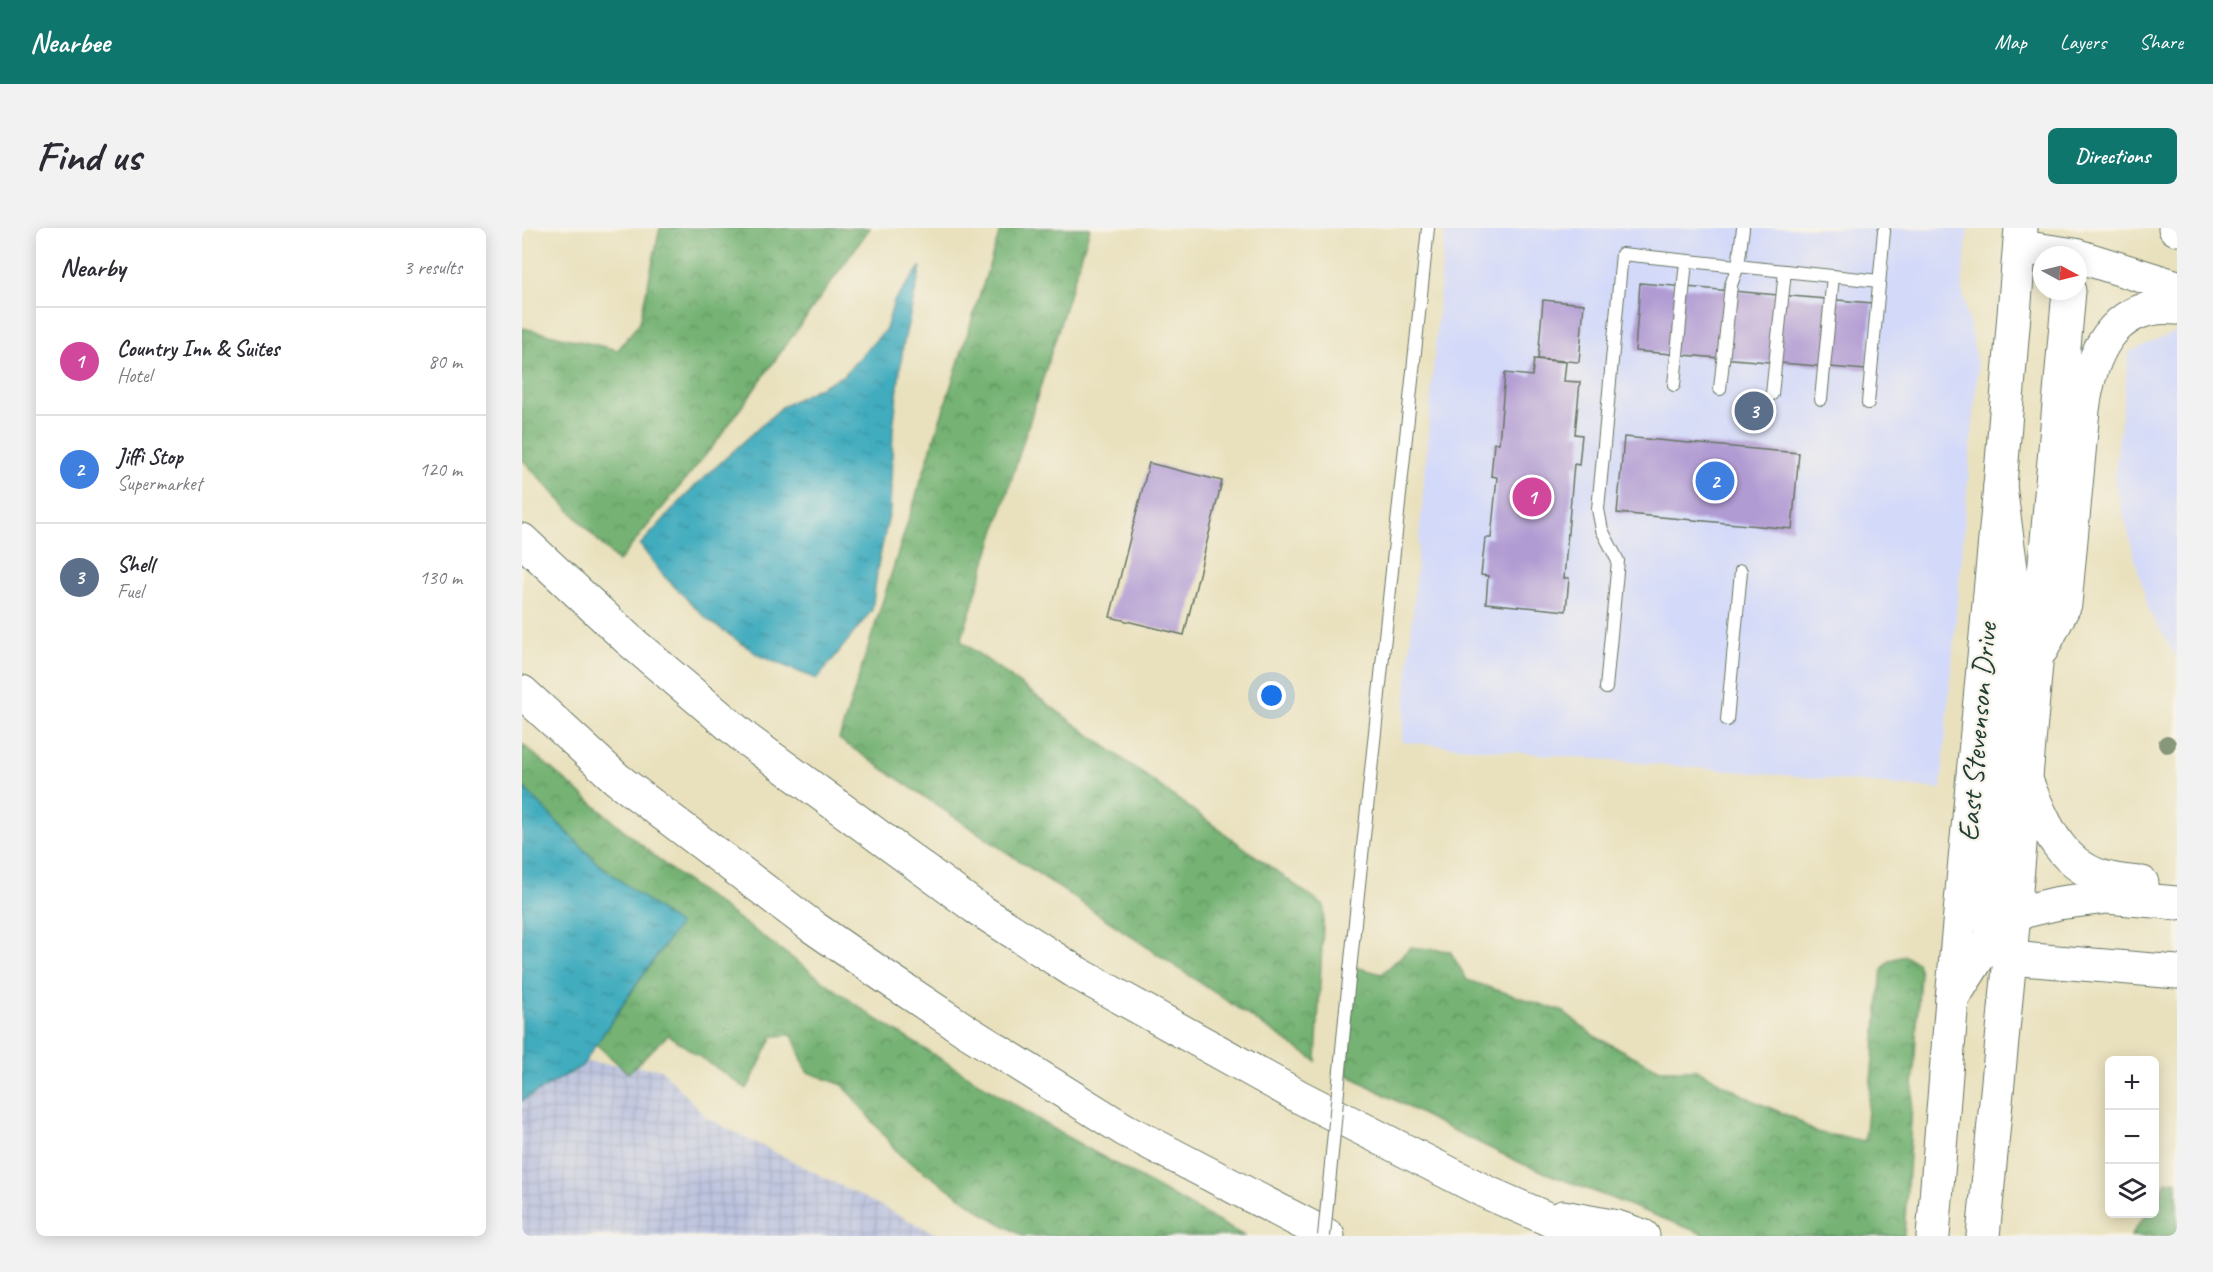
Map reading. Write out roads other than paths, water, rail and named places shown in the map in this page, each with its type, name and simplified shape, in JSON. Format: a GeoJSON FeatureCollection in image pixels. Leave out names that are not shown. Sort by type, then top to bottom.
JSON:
{"type":"FeatureCollection","features":[{"type":"Feature","properties":{"kind":"main road"},"geometry":{"type":"LineString","coordinates":[[2074,246],[2075,228]]}},
{"type":"Feature","properties":{"kind":"main road"},"geometry":{"type":"LineString","coordinates":[[2021,237],[2048,246]]}},
{"type":"Feature","properties":{"kind":"main road","name":"East Stevenson Drive"},"geometry":{"type":"LineString","coordinates":[[1933,1236],[1952,999],[2021,237]]}},
{"type":"Feature","properties":{"kind":"main road"},"geometry":{"type":"LineString","coordinates":[[2087,259],[2177,287]]}},
{"type":"Feature","properties":{"kind":"main road","name":"East Stevenson Drive"},"geometry":{"type":"LineString","coordinates":[[1983,1236],[2005,936],[2025,778],[2068,300]]}},
{"type":"Feature","properties":{"kind":"main road"},"geometry":{"type":"LineString","coordinates":[[2036,661],[2065,604],[2086,384],[2095,358],[2108,334],[2123,320],[2139,312],[2166,307],[2177,308]]}},
{"type":"Feature","properties":{"kind":"main road"},"geometry":{"type":"LineString","coordinates":[[2000,486],[2012,576],[1988,855],[2005,936]]}},
{"type":"Feature","properties":{"kind":"main road"},"geometry":{"type":"LineString","coordinates":[[522,540],[629,640],[746,739],[975,907],[1077,974],[1378,1138],[1521,1209],[1587,1236]]}},
{"type":"Feature","properties":{"kind":"main road"},"geometry":{"type":"LineString","coordinates":[[522,693],[617,778],[813,927],[884,976],[968,1032],[1125,1130],[1326,1236]]}},
{"type":"Feature","properties":{"kind":"main road"},"geometry":{"type":"LineString","coordinates":[[2025,778],[2056,845],[2081,867],[2109,879],[2177,887]]}},
{"type":"Feature","properties":{"kind":"main road"},"geometry":{"type":"LineString","coordinates":[[1952,999],[2005,936],[2059,903],[2107,897],[2177,903]]}},
{"type":"Feature","properties":{"kind":"main road"},"geometry":{"type":"LineString","coordinates":[[2005,936],[2177,972]]}},
{"type":"Feature","properties":{"kind":"main road"},"geometry":{"type":"LineString","coordinates":[[1521,1209],[1617,1227],[1643,1236]]}},
{"type":"Feature","properties":{"kind":"lane"},"geometry":{"type":"LineString","coordinates":[[1326,1236],[1346,1008],[1428,228]]}},
{"type":"Feature","properties":{"kind":"lane"},"geometry":{"type":"LineString","coordinates":[[1720,390],[1731,285],[1738,266],[1743,228]]}},
{"type":"Feature","properties":{"kind":"lane"},"geometry":{"type":"LineString","coordinates":[[1868,403],[1884,231]]}},
{"type":"Feature","properties":{"kind":"lane"},"geometry":{"type":"LineString","coordinates":[[1605,688],[1618,561],[1602,530],[1598,509],[1622,254],[1879,280]]}},
{"type":"Feature","properties":{"kind":"lane"},"geometry":{"type":"LineString","coordinates":[[1674,385],[1686,261]]}},
{"type":"Feature","properties":{"kind":"lane"},"geometry":{"type":"LineString","coordinates":[[1772,394],[1785,271]]}},
{"type":"Feature","properties":{"kind":"lane"},"geometry":{"type":"LineString","coordinates":[[1821,399],[1833,276]]}},
{"type":"Feature","properties":{"kind":"lane"},"geometry":{"type":"LineString","coordinates":[[1727,720],[1741,571]]}},
{"type":"Feature","properties":{"kind":"water"},"geometry":{"type":"Polygon","coordinates":[[[921,266],[903,346],[893,429],[890,510],[878,565],[872,610],[817,679],[760,656],[708,620],[663,575],[640,545],[695,486],[783,406],[844,375],[886,329],[894,301],[921,266]]]}},
{"type":"Feature","properties":{"kind":"water"},"geometry":{"type":"Polygon","coordinates":[[[522,786],[597,863],[679,925],[582,1066],[522,1101],[522,786]]]}},
{"type":"Feature","properties":{"kind":"place","name":"Shell"},"geometry":{"type":"Point","coordinates":[1754,411]}},
{"type":"Feature","properties":{"kind":"place","name":"Jiffi Stop"},"geometry":{"type":"Point","coordinates":[1715,481]}},
{"type":"Feature","properties":{"kind":"place","name":"Country Inn & Suites"},"geometry":{"type":"Point","coordinates":[1532,497]}}]}
